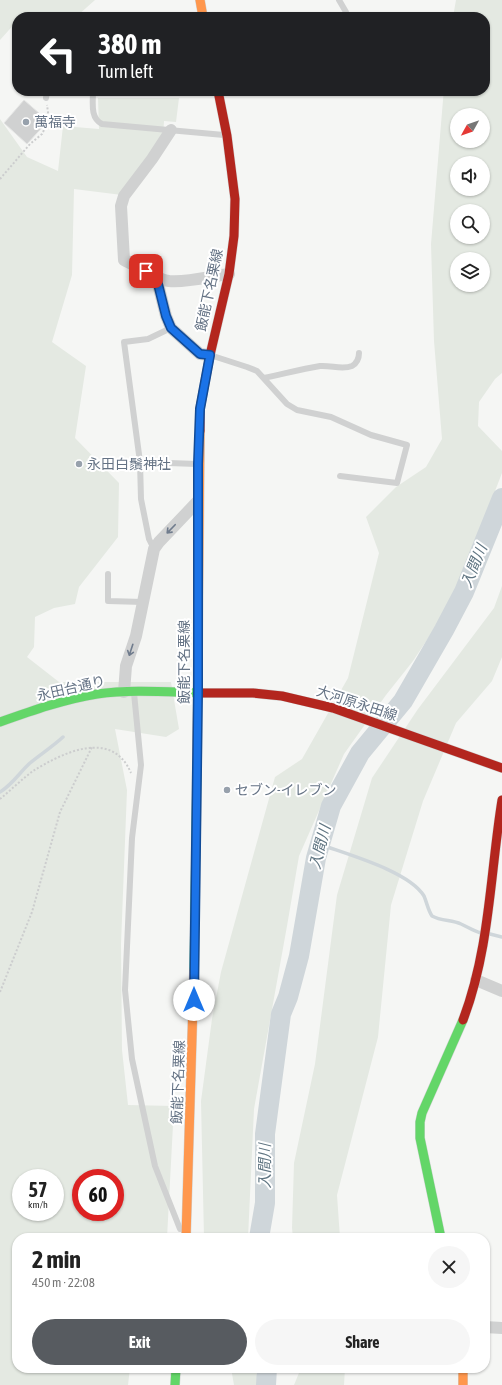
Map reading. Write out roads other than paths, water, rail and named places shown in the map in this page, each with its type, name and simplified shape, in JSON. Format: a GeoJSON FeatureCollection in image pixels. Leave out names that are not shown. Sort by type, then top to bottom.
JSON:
{"type":"FeatureCollection","features":[{"type":"Feature","properties":{"kind":"main road"},"geometry":{"type":"LineString","coordinates":[[200,0],[203,12]]}},
{"type":"Feature","properties":{"kind":"main road","name":"飯能下名栗線"},"geometry":{"type":"LineString","coordinates":[[184,1233],[193,1030],[198,692],[198,464],[200,409],[228,274],[234,236],[235,199],[227,136],[219,96]]}},
{"type":"Feature","properties":{"kind":"main road","name":"永田台通り"},"geometry":{"type":"LineString","coordinates":[[0,722],[82,697],[98,694],[129,692],[198,692]]}},
{"type":"Feature","properties":{"kind":"main road","name":"大河原永田線"},"geometry":{"type":"LineString","coordinates":[[198,692],[253,692],[282,696],[333,708],[502,768]]}},
{"type":"Feature","properties":{"kind":"main road"},"geometry":{"type":"LineString","coordinates":[[440,1233],[420,1138],[420,1122],[422,1113],[462,1022],[476,980],[487,922],[502,800]]}},
{"type":"Feature","properties":{"kind":"main road"},"geometry":{"type":"LineString","coordinates":[[175,1385],[176,1373]]}},
{"type":"Feature","properties":{"kind":"main road"},"geometry":{"type":"LineString","coordinates":[[463,1373],[463,1385]]}},
{"type":"Feature","properties":{"kind":"street"},"geometry":{"type":"LineString","coordinates":[[171,130],[152,159],[124,196],[121,206],[124,260],[169,281],[190,280],[228,274]]}},
{"type":"Feature","properties":{"kind":"street"},"geometry":{"type":"LineString","coordinates":[[156,276],[166,316],[171,328],[200,354],[210,355]]}},
{"type":"Feature","properties":{"kind":"street"},"geometry":{"type":"LineString","coordinates":[[129,692],[126,666],[136,636],[154,549],[198,501]]}},
{"type":"Feature","properties":{"kind":"street"},"geometry":{"type":"LineString","coordinates":[[476,980],[502,991]]}},
{"type":"Feature","properties":{"kind":"street"},"geometry":{"type":"LineString","coordinates":[[490,1327],[502,1328]]}},
{"type":"Feature","properties":{"kind":"lane"},"geometry":{"type":"LineString","coordinates":[[338,0],[346,12]]}},
{"type":"Feature","properties":{"kind":"lane"},"geometry":{"type":"LineString","coordinates":[[93,96],[94,116],[96,122],[102,124],[227,136]]}},
{"type":"Feature","properties":{"kind":"lane"},"geometry":{"type":"LineString","coordinates":[[154,549],[149,539],[141,499],[140,462],[124,342],[148,339],[171,328]]}},
{"type":"Feature","properties":{"kind":"lane"},"geometry":{"type":"LineString","coordinates":[[264,378],[322,366],[345,368],[355,364],[359,358],[359,353]]}},
{"type":"Feature","properties":{"kind":"lane"},"geometry":{"type":"LineString","coordinates":[[210,355],[257,371],[287,404],[297,410],[331,417],[371,435],[407,445],[397,483],[340,476]]}},
{"type":"Feature","properties":{"kind":"lane"},"geometry":{"type":"LineString","coordinates":[[140,462],[198,464]]}},
{"type":"Feature","properties":{"kind":"lane"},"geometry":{"type":"LineString","coordinates":[[108,574],[108,601],[143,602]]}},
{"type":"Feature","properties":{"kind":"lane"},"geometry":{"type":"LineString","coordinates":[[129,692],[141,765],[132,838],[125,990],[132,1059],[155,1166],[182,1233]]}},
{"type":"Feature","properties":{"kind":"waterway","name":"入間川"},"geometry":{"type":"LineString","coordinates":[[260,1233],[265,1203],[265,1134],[281,1014],[288,997],[299,956],[316,858],[331,806],[360,753],[403,701],[444,630],[464,592],[502,498]]}},
{"type":"Feature","properties":{"kind":"waterway"},"geometry":{"type":"LineString","coordinates":[[0,792],[8,786],[30,763],[63,737]]}},
{"type":"Feature","properties":{"kind":"waterway"},"geometry":{"type":"LineString","coordinates":[[319,844],[360,858],[391,871],[416,887],[424,896],[432,916],[464,925],[481,933]]}},
{"type":"Feature","properties":{"kind":"waterway"},"geometry":{"type":"LineString","coordinates":[[490,934],[502,937]]}},
{"type":"Feature","properties":{"kind":"waterway","name":"入間川"},"geometry":{"type":"LineString","coordinates":[[266,1385],[267,1373]]}},
{"type":"Feature","properties":{"kind":"place","name":"萬福寺"},"geometry":{"type":"Point","coordinates":[26,122]}},
{"type":"Feature","properties":{"kind":"place","name":"永田白鬚神社"},"geometry":{"type":"Point","coordinates":[79,464]}},
{"type":"Feature","properties":{"kind":"place","name":"セブン-イレブン"},"geometry":{"type":"Point","coordinates":[227,790]}}]}
